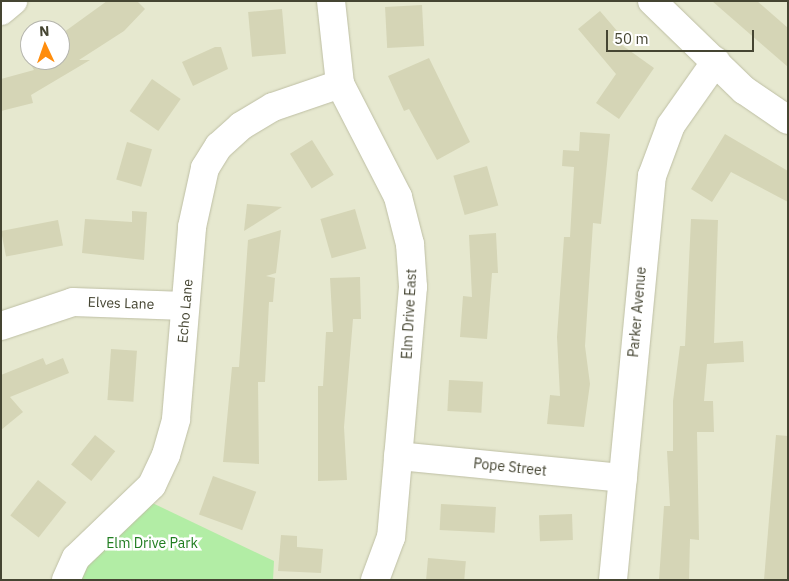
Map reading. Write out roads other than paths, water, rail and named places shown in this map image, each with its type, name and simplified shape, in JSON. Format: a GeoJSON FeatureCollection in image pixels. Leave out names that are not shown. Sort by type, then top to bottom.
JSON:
{"type":"FeatureCollection","features":[{"type":"Feature","properties":{"kind":"street"},"geometry":{"type":"LineString","coordinates":[[1,11],[13,1]]}},
{"type":"Feature","properties":{"kind":"street","name":"Elm Drive East"},"geometry":{"type":"LineString","coordinates":[[331,1],[340,84],[398,197],[410,244],[413,287],[390,537],[375,580]]}},
{"type":"Feature","properties":{"kind":"street"},"geometry":{"type":"LineString","coordinates":[[652,1],[744,90],[788,120]]}},
{"type":"Feature","properties":{"kind":"street","name":"Parker Avenue"},"geometry":{"type":"LineString","coordinates":[[613,580],[652,176],[671,125],[716,61]]}},
{"type":"Feature","properties":{"kind":"street","name":"Echo Lane"},"geometry":{"type":"LineString","coordinates":[[66,580],[76,558],[152,485],[166,455],[176,419],[185,306],[198,186],[219,146],[273,107],[340,84]]}},
{"type":"Feature","properties":{"kind":"street","name":"Elves Lane"},"geometry":{"type":"LineString","coordinates":[[1,326],[74,302],[185,306]]}},
{"type":"Feature","properties":{"kind":"street","name":"Pope Street"},"geometry":{"type":"LineString","coordinates":[[398,456],[622,478]]}},
{"type":"Feature","properties":{"kind":"park label","name":"Elm Drive Park"},"geometry":{"type":"Point","coordinates":[152,543]}}]}
